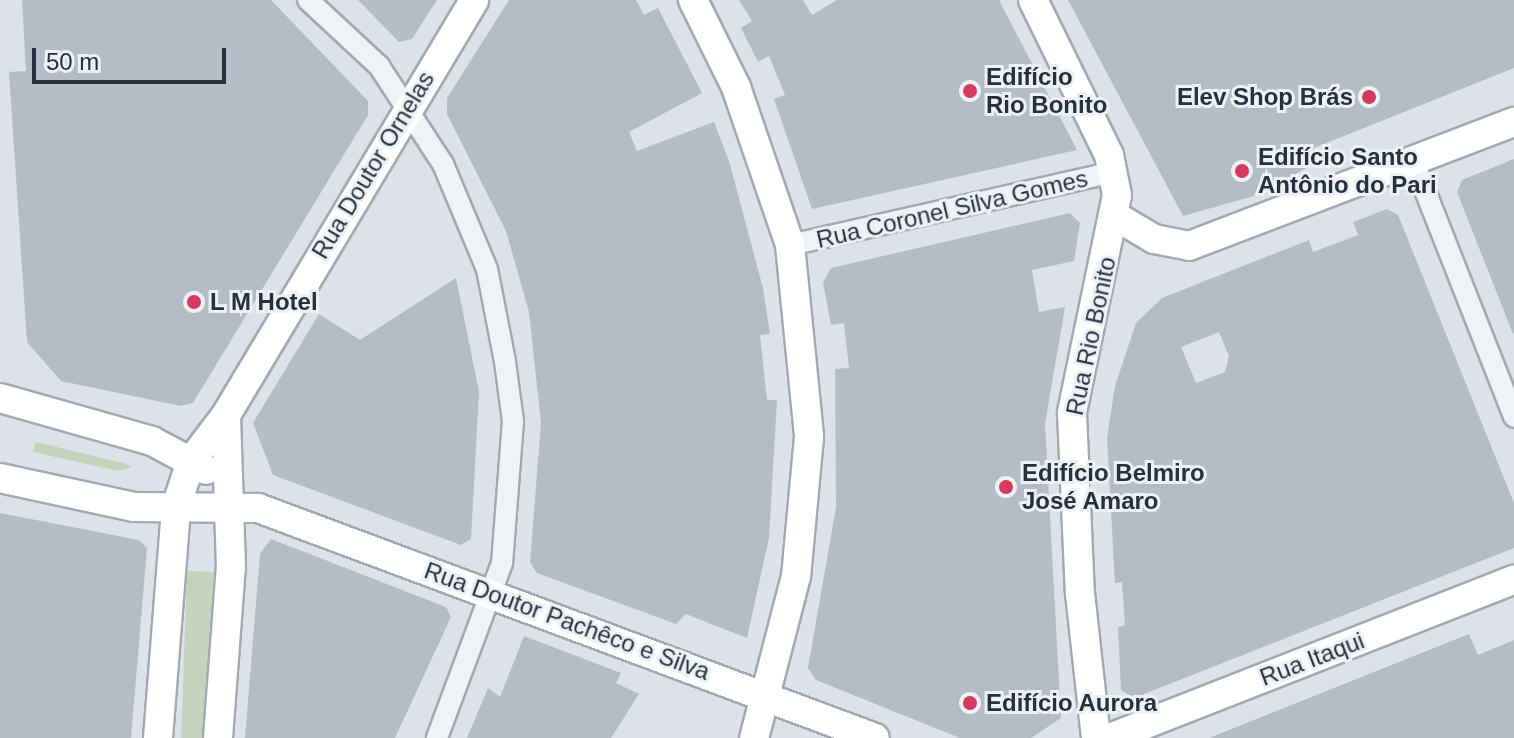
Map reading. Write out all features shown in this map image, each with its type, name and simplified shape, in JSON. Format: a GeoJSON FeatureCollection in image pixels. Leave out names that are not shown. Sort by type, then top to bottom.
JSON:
{"type":"FeatureCollection","features":[{"type":"Feature","properties":{"kind":"street"},"geometry":{"type":"LineString","coordinates":[[308,0],[379,66],[409,105],[443,164],[487,269],[505,362],[513,421],[510,492],[492,594],[437,738]]}},
{"type":"Feature","properties":{"kind":"street","name":"Rua Doutor Ornelas"},"geometry":{"type":"LineString","coordinates":[[158,738],[176,507],[191,461],[226,415],[474,0]]}},
{"type":"Feature","properties":{"kind":"street"},"geometry":{"type":"LineString","coordinates":[[693,0],[736,87],[790,245],[809,437],[796,576],[769,696],[754,738]]}},
{"type":"Feature","properties":{"kind":"street","name":"Rua Rio Bonito"},"geometry":{"type":"LineString","coordinates":[[1033,0],[1114,172],[1117,217],[1072,413],[1076,547],[1096,738]]}},
{"type":"Feature","properties":{"kind":"street"},"geometry":{"type":"LineString","coordinates":[[1117,217],[1154,239],[1189,246],[1514,122]]}},
{"type":"Feature","properties":{"kind":"street"},"geometry":{"type":"LineString","coordinates":[[1413,160],[1514,417]]}},
{"type":"Feature","properties":{"kind":"street","name":"Rua Coronel Silva Gomes"},"geometry":{"type":"LineString","coordinates":[[790,245],[1114,172]]}},
{"type":"Feature","properties":{"kind":"street"},"geometry":{"type":"LineString","coordinates":[[0,398],[152,441],[191,461],[226,494]]}},
{"type":"Feature","properties":{"kind":"street","name":"Rua Doutor Ornelas"},"geometry":{"type":"LineString","coordinates":[[218,738],[231,567],[226,494],[226,415]]}},
{"type":"Feature","properties":{"kind":"street","name":"Rua Doutor Pachêco e Silva"},"geometry":{"type":"LineString","coordinates":[[0,478],[134,507],[176,507],[226,494],[875,738]]}},
{"type":"Feature","properties":{"kind":"street","name":"Rua Itaqui"},"geometry":{"type":"LineString","coordinates":[[1110,738],[1514,580]]}},
{"type":"Feature","properties":{"kind":"green space"},"geometry":{"type":"Polygon","coordinates":[[[36,442],[132,467],[118,471],[33,452],[36,442]]]}},
{"type":"Feature","properties":{"kind":"green space"},"geometry":{"type":"Polygon","coordinates":[[[187,571],[216,572],[210,738],[181,738],[187,571]]]}},
{"type":"Feature","properties":{"kind":"building"},"geometry":{"type":"Polygon","coordinates":[[[22,0],[271,0],[368,101],[368,115],[193,403],[181,406],[61,381],[27,342],[9,72],[26,71],[22,0]]]}},
{"type":"Feature","properties":{"kind":"building"},"geometry":{"type":"Polygon","coordinates":[[[358,0],[437,0],[412,39],[399,42],[358,0]]]}},
{"type":"Feature","properties":{"kind":"building"},"geometry":{"type":"Polygon","coordinates":[[[509,0],[636,0],[644,15],[658,8],[702,93],[629,132],[637,151],[714,122],[729,161],[763,288],[770,334],[760,335],[767,400],[777,400],[769,538],[747,638],[686,614],[676,624],[537,573],[530,562],[541,423],[529,312],[506,231],[447,114],[447,98],[509,0]]]}},
{"type":"Feature","properties":{"kind":"building"},"geometry":{"type":"Polygon","coordinates":[[[739,0],[803,0],[812,15],[837,0],[999,0],[1077,150],[812,209],[774,99],[785,95],[769,56],[758,62],[741,28],[752,21],[739,0]]]}},
{"type":"Feature","properties":{"kind":"building"},"geometry":{"type":"Polygon","coordinates":[[[1068,0],[1514,0],[1514,68],[1314,148],[1320,161],[1254,196],[1183,216],[1068,0]]]}},
{"type":"Feature","properties":{"kind":"building"},"geometry":{"type":"Polygon","coordinates":[[[1514,159],[1513,334],[1457,192],[1462,180],[1514,159]]]}},
{"type":"Feature","properties":{"kind":"building"},"geometry":{"type":"Polygon","coordinates":[[[1387,209],[1398,215],[1514,503],[1514,548],[1134,698],[1121,690],[1118,627],[1125,625],[1122,582],[1115,583],[1107,438],[1115,386],[1136,323],[1162,298],[1309,240],[1313,252],[1358,235],[1353,222],[1387,209]],[[1219,332],[1181,347],[1196,383],[1225,372],[1229,356],[1219,332]]]}},
{"type":"Feature","properties":{"kind":"building"},"geometry":{"type":"Polygon","coordinates":[[[1070,213],[1080,223],[1074,261],[1032,270],[1039,312],[1065,307],[1045,424],[1061,718],[1031,738],[960,738],[816,680],[808,668],[836,507],[835,369],[849,368],[844,323],[831,325],[823,282],[831,268],[1070,213]]]}},
{"type":"Feature","properties":{"kind":"building"},"geometry":{"type":"Polygon","coordinates":[[[456,278],[479,392],[471,539],[461,545],[273,475],[253,423],[319,314],[360,340],[456,278]]]}},
{"type":"Feature","properties":{"kind":"building"},"geometry":{"type":"Polygon","coordinates":[[[0,513],[139,540],[147,548],[131,738],[0,738],[0,513]]]}},
{"type":"Feature","properties":{"kind":"building"},"geometry":{"type":"Polygon","coordinates":[[[271,539],[446,607],[451,617],[395,738],[245,738],[260,554],[271,539]]]}},
{"type":"Feature","properties":{"kind":"building"},"geometry":{"type":"Polygon","coordinates":[[[1469,634],[1478,655],[1514,640],[1514,738],[1209,738],[1469,634]]]}},
{"type":"Feature","properties":{"kind":"building"},"geometry":{"type":"Polygon","coordinates":[[[524,636],[621,673],[616,683],[639,694],[611,738],[467,738],[488,688],[500,697],[524,636]]]}},
{"type":"Feature","properties":{"kind":"place","name":"Edifício Rio Bonito"},"geometry":{"type":"Point","coordinates":[970,91]}},
{"type":"Feature","properties":{"kind":"place","name":"Elev Shop Brás"},"geometry":{"type":"Point","coordinates":[1369,97]}},
{"type":"Feature","properties":{"kind":"place","name":"Edifício Santo Antônio do Pari"},"geometry":{"type":"Point","coordinates":[1242,171]}},
{"type":"Feature","properties":{"kind":"place","name":"L M Hotel"},"geometry":{"type":"Point","coordinates":[194,302]}},
{"type":"Feature","properties":{"kind":"place","name":"Edifício Belmiro José Amaro"},"geometry":{"type":"Point","coordinates":[1006,487]}},
{"type":"Feature","properties":{"kind":"place","name":"Edifício Aurora"},"geometry":{"type":"Point","coordinates":[970,703]}}]}
